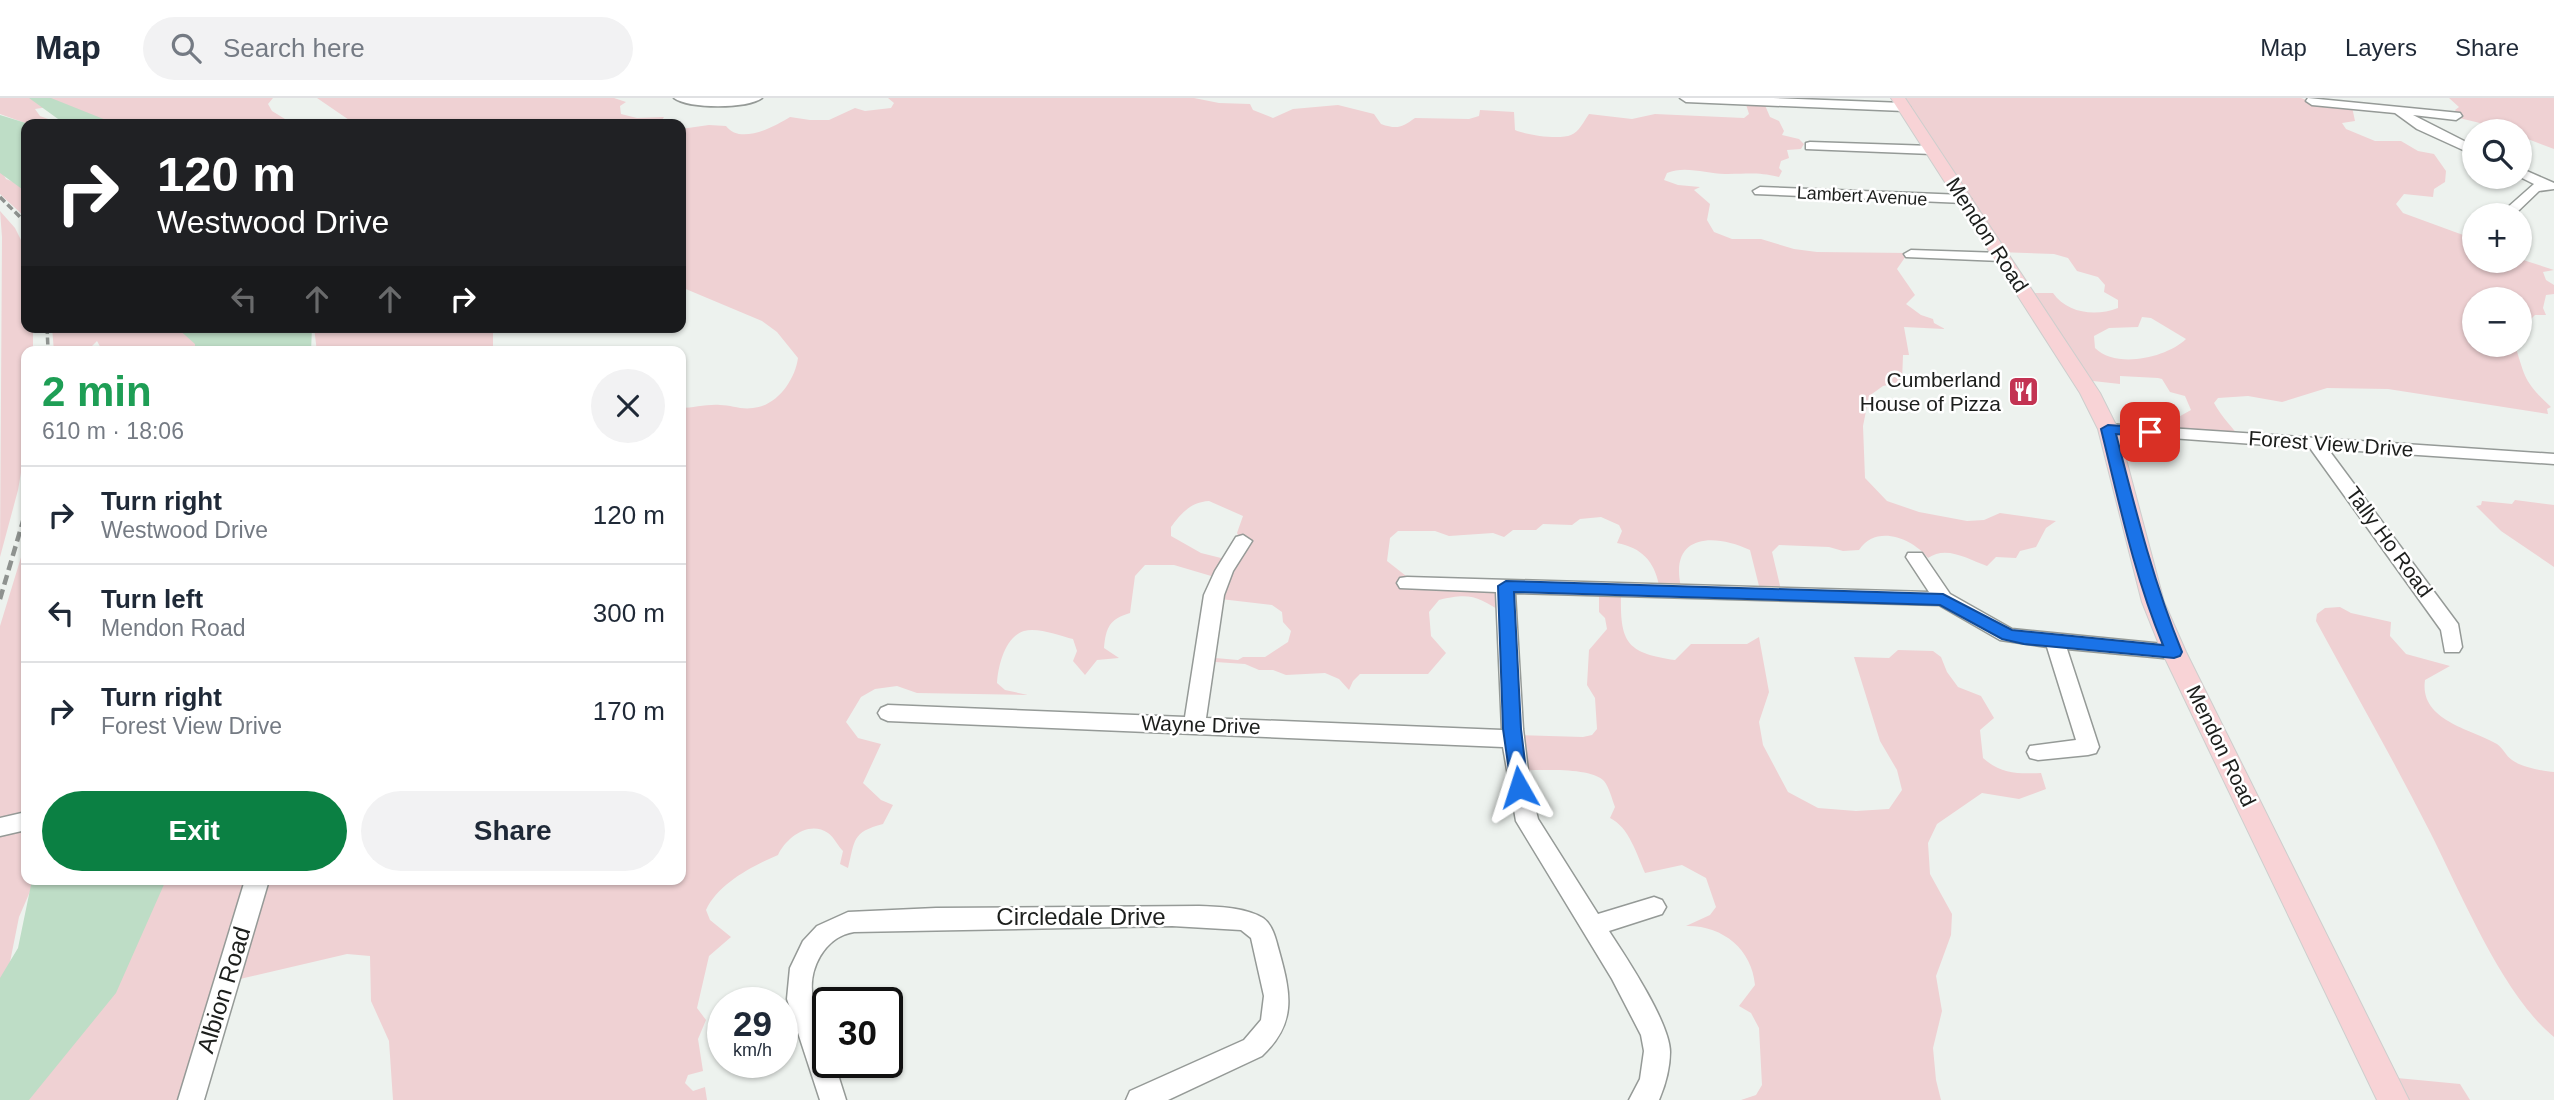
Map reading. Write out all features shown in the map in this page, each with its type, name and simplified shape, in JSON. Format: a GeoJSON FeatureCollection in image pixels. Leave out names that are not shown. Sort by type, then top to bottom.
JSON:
{"type":"FeatureCollection","features":[{"type":"Feature","properties":{"kind":"main road","name":"Mendon Road"},"geometry":{"type":"LineString","coordinates":[[1901,102],[2090,393],[2108,429],[2153,602],[2174,652],[2393,1100]]}},
{"type":"Feature","properties":{"kind":"street"},"geometry":{"type":"LineString","coordinates":[[680,98],[716,103],[756,98]]}},
{"type":"Feature","properties":{"kind":"street"},"geometry":{"type":"LineString","coordinates":[[1686,98],[1901,102]]}},
{"type":"Feature","properties":{"kind":"street"},"geometry":{"type":"LineString","coordinates":[[2312,101],[2456,116]]}},
{"type":"Feature","properties":{"kind":"street"},"geometry":{"type":"LineString","coordinates":[[2400,112],[2421,126],[2462,145]]}},
{"type":"Feature","properties":{"kind":"street"},"geometry":{"type":"LineString","coordinates":[[1810,146],[1932,150]]}},
{"type":"Feature","properties":{"kind":"street"},"geometry":{"type":"LineString","coordinates":[[2532,178],[2550,186]]}},
{"type":"Feature","properties":{"kind":"street"},"geometry":{"type":"LineString","coordinates":[[2518,203],[2534,188],[2550,186]]}},
{"type":"Feature","properties":{"kind":"street","name":"Lambert Avenue"},"geometry":{"type":"LineString","coordinates":[[1760,191],[1964,200]]}},
{"type":"Feature","properties":{"kind":"street"},"geometry":{"type":"LineString","coordinates":[[1911,254],[2001,257]]}},
{"type":"Feature","properties":{"kind":"street","name":"Forest View Drive"},"geometry":{"type":"LineString","coordinates":[[2108,429],[2554,459]]}},
{"type":"Feature","properties":{"kind":"street","name":"Tally Ho Road"},"geometry":{"type":"LineString","coordinates":[[2315,443],[2451,629],[2452,647]]}},
{"type":"Feature","properties":{"kind":"street"},"geometry":{"type":"LineString","coordinates":[[1195,724],[1214,595],[1224,571],[1243,541]]}},
{"type":"Feature","properties":{"kind":"street"},"geometry":{"type":"LineString","coordinates":[[1914,557],[1943,599],[2007,635],[2055,642],[2174,652]]}},
{"type":"Feature","properties":{"kind":"street"},"geometry":{"type":"LineString","coordinates":[[1407,583],[1943,599]]}},
{"type":"Feature","properties":{"kind":"street"},"geometry":{"type":"LineString","coordinates":[[1506,586],[1514,739],[1519,787],[1527,821],[1621,971],[1654,1034],[1655,1065],[1649,1093],[1642,1100]]}},
{"type":"Feature","properties":{"kind":"street"},"geometry":{"type":"LineString","coordinates":[[2038,752],[2088,747],[2055,642]]}},
{"type":"Feature","properties":{"kind":"street","name":"Wayne Drive"},"geometry":{"type":"LineString","coordinates":[[888,713],[1514,739]]}},
{"type":"Feature","properties":{"kind":"street","name":"Albion Road"},"geometry":{"type":"LineString","coordinates":[[191,1100],[256,885]]}},
{"type":"Feature","properties":{"kind":"street"},"geometry":{"type":"LineString","coordinates":[[1592,926],[1654,907]]}},
{"type":"Feature","properties":{"kind":"street","name":"Circledale Drive"},"geometry":{"type":"LineString","coordinates":[[833,1100],[800,999],[799,983],[801,968],[809,952],[836,927],[854,922],[919,918],[1165,917],[1230,918],[1257,926],[1262,934],[1279,1006],[1276,1022],[1267,1038],[1253,1048],[1139,1100]]}},
{"type":"Feature","properties":{"kind":"shaded area"},"geometry":{"type":"Polygon","coordinates":[[[0,98],[273,98],[268,104],[272,111],[285,119],[101,119],[61,105],[35,109],[40,116],[48,119],[21,119],[21,122],[0,114],[0,98]]]}},
{"type":"Feature","properties":{"kind":"shaded area"},"geometry":{"type":"Polygon","coordinates":[[[29,98],[51,98],[104,119],[58,119],[29,98]]]}},
{"type":"Feature","properties":{"kind":"shaded area"},"geometry":{"type":"Polygon","coordinates":[[[317,98],[614,98],[626,102],[620,106],[621,114],[637,118],[664,117],[663,119],[348,119],[317,98]]]}},
{"type":"Feature","properties":{"kind":"shaded area"},"geometry":{"type":"Polygon","coordinates":[[[888,98],[1194,98],[1219,103],[1250,104],[1253,110],[1273,118],[1293,109],[1338,105],[1374,114],[1381,124],[1392,127],[1403,125],[1415,118],[1469,119],[1479,116],[1480,110],[1514,112],[1515,130],[1559,137],[1574,134],[1589,114],[1632,119],[1655,114],[1744,118],[1749,114],[1745,101],[1764,103],[1770,117],[1779,121],[1784,131],[1782,135],[1799,139],[1804,144],[1801,149],[1787,150],[1789,158],[1781,161],[1779,168],[1782,171],[1779,177],[1682,170],[1667,173],[1664,180],[1678,185],[1700,187],[1694,190],[1710,204],[1707,220],[1714,232],[1732,239],[1761,239],[1794,249],[1817,252],[1908,253],[1897,269],[1915,295],[1906,304],[1945,329],[1904,327],[1909,355],[1903,355],[1902,382],[1883,386],[1869,396],[1863,426],[1865,478],[1887,501],[1919,512],[1967,521],[1984,520],[2000,513],[2056,521],[2046,528],[2036,547],[2020,551],[2016,558],[1996,557],[1987,566],[1950,553],[1935,554],[1928,558],[1913,545],[1894,537],[1875,537],[1859,550],[1779,545],[1772,552],[1782,594],[1761,594],[1750,550],[1722,541],[1709,540],[1697,542],[1682,556],[1679,569],[1681,587],[1659,585],[1654,569],[1646,557],[1633,548],[1617,543],[1622,531],[1619,525],[1601,517],[1580,519],[1572,525],[1543,524],[1536,530],[1513,530],[1504,537],[1493,533],[1449,536],[1435,531],[1398,531],[1390,538],[1387,561],[1415,583],[1501,587],[1505,614],[1467,596],[1439,600],[1429,612],[1431,636],[1446,653],[1428,674],[1360,674],[1349,690],[1339,679],[1325,673],[1286,675],[1273,670],[1259,670],[1245,664],[1201,661],[1204,657],[1238,660],[1243,657],[1265,657],[1288,642],[1291,631],[1283,622],[1282,612],[1272,605],[1212,598],[1218,578],[1174,565],[1145,565],[1135,576],[1130,613],[1113,621],[1106,635],[1104,648],[1119,658],[1097,660],[1085,675],[1073,661],[1077,651],[1073,639],[1030,630],[1017,634],[1007,646],[997,683],[1005,690],[1028,695],[917,693],[897,686],[875,689],[861,697],[846,722],[858,738],[881,744],[863,783],[881,800],[893,805],[883,824],[865,830],[856,838],[848,868],[840,864],[843,851],[828,833],[813,829],[799,833],[792,837],[778,855],[747,870],[727,884],[706,910],[710,920],[731,937],[709,956],[697,1008],[706,1020],[698,1039],[703,1071],[688,1075],[685,1083],[693,1091],[705,1087],[707,1100],[393,1100],[389,1041],[371,1001],[370,956],[347,954],[227,982],[186,1100],[20,1100],[103,1001],[163,885],[686,885],[686,408],[762,406],[777,397],[789,383],[798,358],[777,332],[762,321],[686,289],[686,128],[726,126],[740,134],[748,134],[766,129],[790,117],[829,120],[855,108],[865,111],[891,108],[894,103],[888,98]],[[1209,501],[1187,509],[1171,527],[1171,536],[1201,553],[1229,560],[1241,541],[1237,533],[1243,516],[1209,501]]]}},
{"type":"Feature","properties":{"kind":"shaded area"},"geometry":{"type":"Polygon","coordinates":[[[1899,98],[2301,98],[2352,107],[2355,121],[2342,123],[2346,129],[2375,141],[2401,141],[2418,151],[2434,154],[2446,171],[2445,182],[2434,189],[2433,197],[2404,194],[2396,204],[2403,213],[2462,235],[2462,273],[2532,273],[2532,263],[2554,270],[2543,272],[2546,280],[2554,285],[2554,294],[2546,295],[2543,308],[2546,315],[2535,315],[2532,318],[2532,287],[2462,287],[2462,357],[2519,357],[2527,379],[2551,407],[2547,409],[2548,414],[2388,389],[2327,388],[2282,402],[2248,396],[2218,398],[2214,403],[2242,441],[2182,437],[2173,420],[2191,410],[2185,396],[2170,392],[2162,379],[2120,376],[2120,384],[2084,380],[2025,293],[2053,293],[2074,309],[2091,312],[2118,308],[2118,300],[2104,292],[2105,285],[2098,277],[2077,271],[2068,258],[2054,254],[1998,252],[1899,98]],[[2142,317],[2138,327],[2109,328],[2094,336],[2095,348],[2115,358],[2128,359],[2154,356],[2186,339],[2151,318],[2142,317]]]}},
{"type":"Feature","properties":{"kind":"shaded area"},"geometry":{"type":"Polygon","coordinates":[[[2449,98],[2554,98],[2554,149],[2532,141],[2532,119],[2463,119],[2455,117],[2458,116],[2455,110],[2459,107],[2449,98]]]}},
{"type":"Feature","properties":{"kind":"shaded area"},"geometry":{"type":"Polygon","coordinates":[[[0,115],[21,122],[21,188],[0,173],[0,115]]]}},
{"type":"Feature","properties":{"kind":"shaded area"},"geometry":{"type":"Polygon","coordinates":[[[0,168],[6,179],[21,185],[21,213],[0,194],[0,168]]]}},
{"type":"Feature","properties":{"kind":"shaded area"},"geometry":{"type":"Polygon","coordinates":[[[0,211],[15,228],[21,240],[21,333],[33,333],[33,346],[21,346],[21,472],[0,557],[0,211]]]}},
{"type":"Feature","properties":{"kind":"shaded area"},"geometry":{"type":"Polygon","coordinates":[[[52,333],[192,333],[196,346],[100,346],[97,341],[92,346],[54,346],[52,333]]]}},
{"type":"Feature","properties":{"kind":"shaded area"},"geometry":{"type":"Polygon","coordinates":[[[183,333],[312,333],[311,346],[195,344],[183,333]]]}},
{"type":"Feature","properties":{"kind":"shaded area"},"geometry":{"type":"Polygon","coordinates":[[[315,333],[493,333],[493,346],[316,346],[315,333]]]}},
{"type":"Feature","properties":{"kind":"shaded area"},"geometry":{"type":"Polygon","coordinates":[[[2515,500],[2554,505],[2554,567],[2501,531],[2476,506],[2481,505],[2482,501],[2512,504],[2515,500]]]}},
{"type":"Feature","properties":{"kind":"shaded area"},"geometry":{"type":"Polygon","coordinates":[[[21,557],[21,885],[33,885],[19,917],[10,962],[0,980],[0,626],[21,557]]]}},
{"type":"Feature","properties":{"kind":"shaded area"},"geometry":{"type":"Polygon","coordinates":[[[1599,590],[1621,594],[1622,624],[1629,642],[1636,649],[1659,657],[1675,660],[1691,644],[1747,644],[1759,637],[1769,692],[1759,722],[1763,745],[1788,792],[1818,808],[1856,811],[1889,809],[1902,790],[1897,770],[1880,741],[1854,657],[1889,658],[1898,650],[1933,651],[1941,657],[1947,672],[1958,687],[1981,696],[1994,718],[1980,730],[1983,758],[2010,772],[2041,773],[2046,789],[2019,799],[1982,793],[1937,824],[1928,843],[1930,874],[1952,914],[1951,935],[1936,976],[1942,1011],[1933,1048],[1941,1100],[1741,1100],[1756,1095],[1762,1085],[1759,1028],[1751,1013],[1739,1006],[1755,985],[1753,972],[1741,950],[1723,935],[1712,930],[1686,926],[1710,915],[1716,907],[1706,878],[1682,865],[1645,873],[1627,835],[1617,822],[1610,818],[1615,807],[1606,784],[1597,776],[1576,771],[1517,770],[1513,735],[1583,737],[1592,735],[1597,729],[1595,698],[1587,685],[1589,650],[1607,629],[1605,618],[1599,612],[1599,590]]]}},
{"type":"Feature","properties":{"kind":"shaded area"},"geometry":{"type":"Polygon","coordinates":[[[2340,607],[2351,613],[2391,622],[2390,636],[2406,654],[2450,666],[2425,680],[2425,694],[2430,705],[2449,722],[2497,744],[2516,762],[2554,772],[2554,1037],[2535,1019],[2501,970],[2316,621],[2317,614],[2325,608],[2340,607]]]}},
{"type":"Feature","properties":{"kind":"shaded area"},"geometry":{"type":"Polygon","coordinates":[[[31,885],[164,885],[116,993],[29,1100],[0,1100],[0,978],[18,948],[31,885]]]}},
{"type":"Feature","properties":{"kind":"shaded area"},"geometry":{"type":"Polygon","coordinates":[[[2376,1076],[2460,1084],[2470,1100],[2388,1100],[2376,1076]]]}},
{"type":"Feature","properties":{"kind":"railway"},"geometry":{"type":"LineString","coordinates":[[0,197],[21,218]]}},
{"type":"Feature","properties":{"kind":"railway"},"geometry":{"type":"LineString","coordinates":[[47,333],[48,346]]}},
{"type":"Feature","properties":{"kind":"railway"},"geometry":{"type":"LineString","coordinates":[[0,599],[21,528]]}},
{"type":"Feature","properties":{"kind":"place","name":"Cumberland House of Pizza"},"geometry":{"type":"Point","coordinates":[2024,392]}},
{"type":"Feature","properties":{"kind":"route"},"geometry":{"type":"LineString","coordinates":[[1519,787],[1512,729],[1506,586],[1943,599],[2007,635],[2174,652],[2153,602],[2108,429],[2150,432]]}}]}
